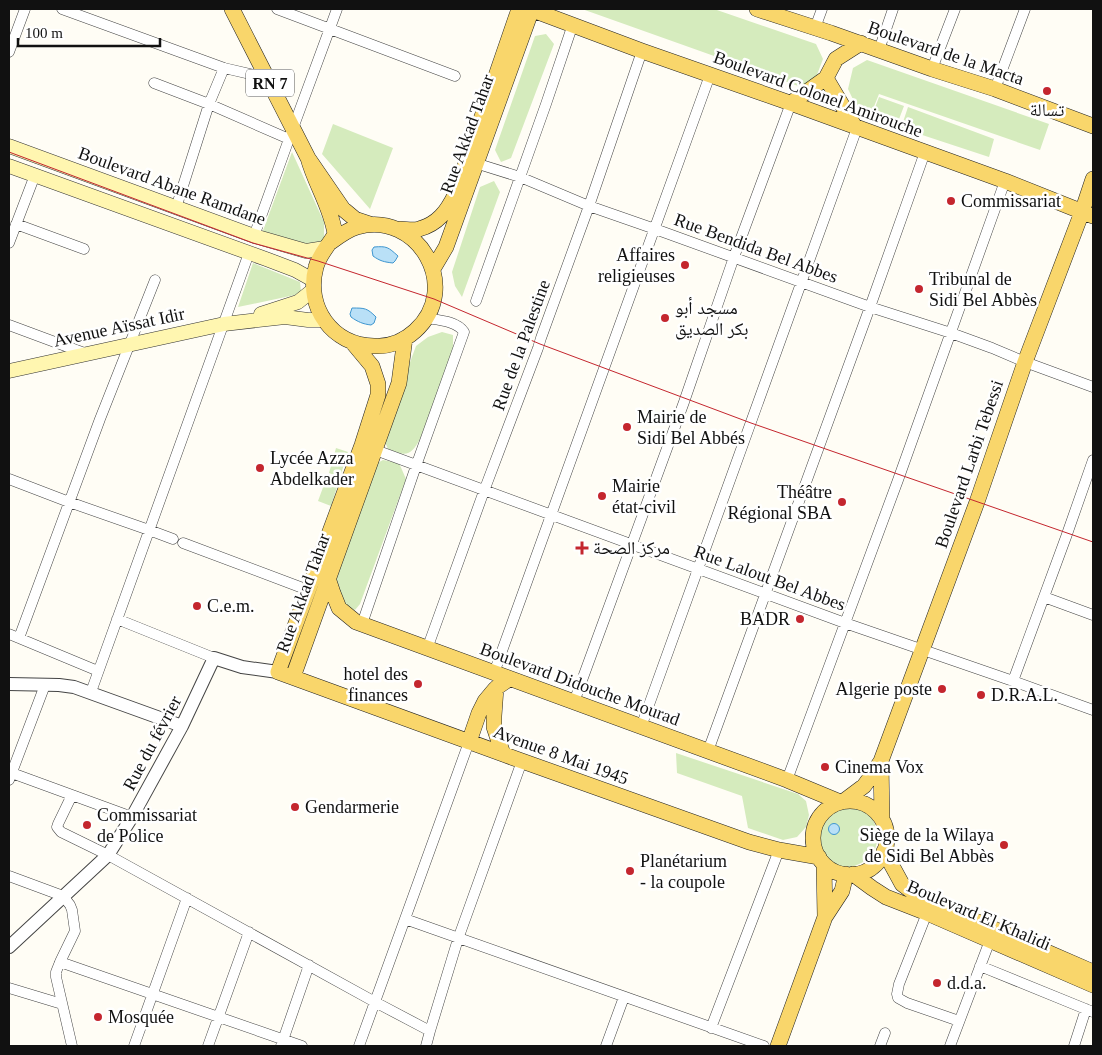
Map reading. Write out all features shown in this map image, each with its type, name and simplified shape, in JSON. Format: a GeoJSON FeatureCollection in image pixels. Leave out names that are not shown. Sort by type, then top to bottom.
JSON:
{"type":"FeatureCollection","features":[{"type":"Feature","properties":{"kind":"main road","name":"RN 7"},"geometry":{"type":"LineString","coordinates":[[232,9],[268,78],[291,133],[343,209],[355,219],[372,225]]}},
{"type":"Feature","properties":{"kind":"main road","name":"Rue Akkad Tahar"},"geometry":{"type":"LineString","coordinates":[[433,269],[446,247],[519,9]]}},
{"type":"Feature","properties":{"kind":"main road","name":"Rue Akkad Tahar"},"geometry":{"type":"LineString","coordinates":[[397,229],[418,230],[435,222],[448,209],[472,162],[532,9]]}},
{"type":"Feature","properties":{"kind":"main road","name":"Boulevard Colonel Amirouche"},"geometry":{"type":"LineString","coordinates":[[532,9],[642,51],[925,152],[1088,214]]}},
{"type":"Feature","properties":{"kind":"main road","name":"Boulevard de la Macta"},"geometry":{"type":"LineString","coordinates":[[757,9],[995,89],[1093,126]]}},
{"type":"Feature","properties":{"kind":"main road"},"geometry":{"type":"LineString","coordinates":[[831,33],[836,59]]}},
{"type":"Feature","properties":{"kind":"main road"},"geometry":{"type":"LineString","coordinates":[[790,103],[826,78],[836,59],[861,43]]}},
{"type":"Feature","properties":{"kind":"main road"},"geometry":{"type":"LineString","coordinates":[[826,78],[856,127]]}},
{"type":"Feature","properties":{"kind":"main road","name":"Boulevard Abane Ramdane"},"geometry":{"type":"LineString","coordinates":[[9,146],[254,236],[306,251],[328,245]]}},
{"type":"Feature","properties":{"kind":"main road","name":"RN 7"},"geometry":{"type":"LineString","coordinates":[[308,158],[333,223],[335,234],[328,245]]}},
{"type":"Feature","properties":{"kind":"main road","name":"Boulevard Abane Ramdane"},"geometry":{"type":"LineString","coordinates":[[9,166],[287,266],[313,285]]}},
{"type":"Feature","properties":{"kind":"main road","name":"Boulevard Larbi Tebessi"},"geometry":{"type":"LineString","coordinates":[[881,761],[923,650],[1025,362],[1088,214],[1093,179]]}},
{"type":"Feature","properties":{"kind":"main road"},"geometry":{"type":"LineString","coordinates":[[372,225],[397,229],[420,245],[428,256],[433,269],[434,299],[426,318],[419,327],[405,338],[392,344],[379,346],[365,346],[352,342],[336,333],[323,320],[316,305],[313,285],[316,266],[328,245],[343,233],[356,227],[372,225]]}},
{"type":"Feature","properties":{"kind":"main road"},"geometry":{"type":"LineString","coordinates":[[230,323],[298,302],[313,285]]}},
{"type":"Feature","properties":{"kind":"main road"},"geometry":{"type":"LineString","coordinates":[[230,323],[284,318],[323,320]]}},
{"type":"Feature","properties":{"kind":"main road","name":"Avenue Aïssat Idir"},"geometry":{"type":"LineString","coordinates":[[9,371],[230,323]]}},
{"type":"Feature","properties":{"kind":"main road","name":"Rue Akkad Tahar"},"geometry":{"type":"LineString","coordinates":[[286,675],[316,612],[315,593],[368,448],[399,382],[405,338]]}},
{"type":"Feature","properties":{"kind":"main road","name":"Rue Akkad Tahar"},"geometry":{"type":"LineString","coordinates":[[286,675],[301,613],[328,578],[368,448],[378,395],[378,384],[372,366],[352,342]]}},
{"type":"Feature","properties":{"kind":"main road","name":"Boulevard Didouche Mourad"},"geometry":{"type":"LineString","coordinates":[[328,578],[339,608],[359,623],[427,649],[495,680],[509,678],[842,802]]}},
{"type":"Feature","properties":{"kind":"main road"},"geometry":{"type":"LineString","coordinates":[[315,593],[339,608]]}},
{"type":"Feature","properties":{"kind":"main road"},"geometry":{"type":"LineString","coordinates":[[301,613],[316,612],[335,615],[359,623]]}},
{"type":"Feature","properties":{"kind":"main road","name":"Avenue 8 Mai 1945"},"geometry":{"type":"LineString","coordinates":[[286,675],[749,842],[822,861]]}},
{"type":"Feature","properties":{"kind":"main road"},"geometry":{"type":"LineString","coordinates":[[469,742],[495,680]]}},
{"type":"Feature","properties":{"kind":"main road"},"geometry":{"type":"LineString","coordinates":[[495,680],[494,727],[503,754]]}},
{"type":"Feature","properties":{"kind":"main road"},"geometry":{"type":"LineString","coordinates":[[842,802],[864,786],[881,761]]}},
{"type":"Feature","properties":{"kind":"main road"},"geometry":{"type":"LineString","coordinates":[[881,761],[882,820]]}},
{"type":"Feature","properties":{"kind":"main road"},"geometry":{"type":"LineString","coordinates":[[852,801],[866,805],[878,814],[882,820],[886,830],[884,851],[881,858],[869,869],[861,873],[849,874],[834,871],[822,861],[813,840],[815,826],[822,813],[834,805],[852,801]]}},
{"type":"Feature","properties":{"kind":"main road"},"geometry":{"type":"LineString","coordinates":[[884,851],[902,884],[918,896],[992,934],[1093,972]]}},
{"type":"Feature","properties":{"kind":"main road"},"geometry":{"type":"LineString","coordinates":[[822,861],[825,917]]}},
{"type":"Feature","properties":{"kind":"main road"},"geometry":{"type":"LineString","coordinates":[[778,1046],[825,917],[842,891],[849,874]]}},
{"type":"Feature","properties":{"kind":"main road","name":"Boulevard El Khalidi"},"geometry":{"type":"LineString","coordinates":[[849,874],[886,897],[927,913],[992,934],[1093,985]]}},
{"type":"Feature","properties":{"kind":"street"},"geometry":{"type":"LineString","coordinates":[[9,52],[25,9]]}},
{"type":"Feature","properties":{"kind":"street"},"geometry":{"type":"LineString","coordinates":[[62,9],[224,68],[268,78]]}},
{"type":"Feature","properties":{"kind":"street"},"geometry":{"type":"LineString","coordinates":[[277,9],[455,76]]}},
{"type":"Feature","properties":{"kind":"street"},"geometry":{"type":"LineString","coordinates":[[254,236],[338,9]]}},
{"type":"Feature","properties":{"kind":"street"},"geometry":{"type":"LineString","coordinates":[[815,28],[822,9]]}},
{"type":"Feature","properties":{"kind":"street"},"geometry":{"type":"LineString","coordinates":[[879,50],[893,9]]}},
{"type":"Feature","properties":{"kind":"street"},"geometry":{"type":"LineString","coordinates":[[932,69],[955,9]]}},
{"type":"Feature","properties":{"kind":"street"},"geometry":{"type":"LineString","coordinates":[[995,89],[1025,9]]}},
{"type":"Feature","properties":{"kind":"street"},"geometry":{"type":"LineString","coordinates":[[476,301],[573,24]]}},
{"type":"Feature","properties":{"kind":"street","name":"Rue de la Palestine"},"geometry":{"type":"LineString","coordinates":[[427,649],[538,348],[642,51]]}},
{"type":"Feature","properties":{"kind":"street"},"geometry":{"type":"LineString","coordinates":[[176,208],[209,104],[224,68]]}},
{"type":"Feature","properties":{"kind":"street"},"geometry":{"type":"LineString","coordinates":[[495,680],[602,371],[710,75]]}},
{"type":"Feature","properties":{"kind":"street"},"geometry":{"type":"LineString","coordinates":[[154,83],[291,133]]}},
{"type":"Feature","properties":{"kind":"street"},"geometry":{"type":"LineString","coordinates":[[574,702],[684,402],[790,103]]}},
{"type":"Feature","properties":{"kind":"street"},"geometry":{"type":"LineString","coordinates":[[641,726],[856,127]]}},
{"type":"Feature","properties":{"kind":"street"},"geometry":{"type":"LineString","coordinates":[[708,751],[925,152]]}},
{"type":"Feature","properties":{"kind":"street","name":"Rue Bendida Bel Abbes"},"geometry":{"type":"LineString","coordinates":[[472,162],[520,177],[589,206],[870,307],[951,333],[1093,387]]}},
{"type":"Feature","properties":{"kind":"street"},"geometry":{"type":"LineString","coordinates":[[9,243],[35,175]]}},
{"type":"Feature","properties":{"kind":"street"},"geometry":{"type":"LineString","coordinates":[[787,780],[898,480],[1005,182]]}},
{"type":"Feature","properties":{"kind":"street"},"geometry":{"type":"LineString","coordinates":[[16,224],[84,249]]}},
{"type":"Feature","properties":{"kind":"street"},"geometry":{"type":"LineString","coordinates":[[91,692],[149,530],[230,323],[249,253]]}},
{"type":"Feature","properties":{"kind":"street"},"geometry":{"type":"LineString","coordinates":[[98,671],[14,636],[69,502],[155,280]]}},
{"type":"Feature","properties":{"kind":"street"},"geometry":{"type":"LineString","coordinates":[[359,623],[464,332],[462,328],[447,322],[426,318]]}},
{"type":"Feature","properties":{"kind":"street"},"geometry":{"type":"LineString","coordinates":[[9,325],[87,354]]}},
{"type":"Feature","properties":{"kind":"street","name":"Rue Lalout Bel Abbes"},"geometry":{"type":"LineString","coordinates":[[368,448],[845,623],[1093,710]]}},
{"type":"Feature","properties":{"kind":"street"},"geometry":{"type":"LineString","coordinates":[[1013,681],[1093,460]]}},
{"type":"Feature","properties":{"kind":"street"},"geometry":{"type":"LineString","coordinates":[[9,479],[315,593]]}},
{"type":"Feature","properties":{"kind":"street"},"geometry":{"type":"LineString","coordinates":[[1044,597],[1093,615]]}},
{"type":"Feature","properties":{"kind":"street"},"geometry":{"type":"LineString","coordinates":[[117,619],[214,658],[286,675]]}},
{"type":"Feature","properties":{"kind":"street","name":"Rue du février"},"geometry":{"type":"LineString","coordinates":[[9,947],[108,855],[132,818],[182,726],[214,658]]}},
{"type":"Feature","properties":{"kind":"street"},"geometry":{"type":"LineString","coordinates":[[9,684],[74,687],[182,726]]}},
{"type":"Feature","properties":{"kind":"street"},"geometry":{"type":"LineString","coordinates":[[45,685],[10,775],[72,795],[132,818]]}},
{"type":"Feature","properties":{"kind":"street"},"geometry":{"type":"LineString","coordinates":[[359,1046],[469,742]]}},
{"type":"Feature","properties":{"kind":"street"},"geometry":{"type":"LineString","coordinates":[[426,1046],[458,938],[522,761]]}},
{"type":"Feature","properties":{"kind":"street"},"geometry":{"type":"LineString","coordinates":[[72,795],[58,824],[58,830],[108,855],[430,1031]]}},
{"type":"Feature","properties":{"kind":"street"},"geometry":{"type":"LineString","coordinates":[[711,1028],[779,850]]}},
{"type":"Feature","properties":{"kind":"street"},"geometry":{"type":"LineString","coordinates":[[9,876],[62,896],[72,910],[75,931],[56,972],[72,1046]]}},
{"type":"Feature","properties":{"kind":"street"},"geometry":{"type":"LineString","coordinates":[[134,1046],[187,898]]}},
{"type":"Feature","properties":{"kind":"street"},"geometry":{"type":"LineString","coordinates":[[927,913],[899,984],[898,998],[907,1003],[959,1021]]}},
{"type":"Feature","properties":{"kind":"street"},"geometry":{"type":"LineString","coordinates":[[406,919],[764,1046]]}},
{"type":"Feature","properties":{"kind":"street"},"geometry":{"type":"LineString","coordinates":[[208,1046],[249,932]]}},
{"type":"Feature","properties":{"kind":"street"},"geometry":{"type":"LineString","coordinates":[[950,1046],[992,934]]}},
{"type":"Feature","properties":{"kind":"street"},"geometry":{"type":"LineString","coordinates":[[60,962],[218,1017],[282,1043],[302,1046]]}},
{"type":"Feature","properties":{"kind":"street"},"geometry":{"type":"LineString","coordinates":[[282,1043],[309,965]]}},
{"type":"Feature","properties":{"kind":"street"},"geometry":{"type":"LineString","coordinates":[[980,966],[1089,1010],[1074,1046]]}},
{"type":"Feature","properties":{"kind":"street"},"geometry":{"type":"LineString","coordinates":[[9,988],[62,1004]]}},
{"type":"Feature","properties":{"kind":"street"},"geometry":{"type":"LineString","coordinates":[[606,1046],[624,997]]}},
{"type":"Feature","properties":{"kind":"street"},"geometry":{"type":"LineString","coordinates":[[880,1046],[885,1032]]}},
{"type":"Feature","properties":{"kind":"green space"},"geometry":{"type":"Polygon","coordinates":[[[582,9],[714,9],[816,44],[823,59],[815,80],[801,87],[582,9]]]}},
{"type":"Feature","properties":{"kind":"green space"},"geometry":{"type":"Polygon","coordinates":[[[546,34],[554,44],[511,158],[501,162],[495,150],[535,36],[546,34]]]}},
{"type":"Feature","properties":{"kind":"green space"},"geometry":{"type":"Polygon","coordinates":[[[867,60],[1049,124],[1040,150],[879,94],[869,119],[861,116],[848,89],[853,68],[867,60]]]}},
{"type":"Feature","properties":{"kind":"green space"},"geometry":{"type":"Polygon","coordinates":[[[879,97],[904,106],[896,127],[871,118],[879,97]]]}},
{"type":"Feature","properties":{"kind":"green space"},"geometry":{"type":"Polygon","coordinates":[[[908,107],[994,139],[989,157],[901,128],[908,107]]]}},
{"type":"Feature","properties":{"kind":"green space"},"geometry":{"type":"Polygon","coordinates":[[[333,124],[393,148],[370,209],[322,154],[333,124]]]}},
{"type":"Feature","properties":{"kind":"green space"},"geometry":{"type":"Polygon","coordinates":[[[292,152],[324,222],[324,241],[318,248],[261,236],[292,152]]]}},
{"type":"Feature","properties":{"kind":"green space"},"geometry":{"type":"Polygon","coordinates":[[[494,181],[500,192],[462,297],[455,286],[452,272],[480,187],[494,181]]]}},
{"type":"Feature","properties":{"kind":"green space"},"geometry":{"type":"Polygon","coordinates":[[[253,263],[300,282],[301,291],[295,295],[238,307],[253,263]]]}},
{"type":"Feature","properties":{"kind":"green space"},"geometry":{"type":"Polygon","coordinates":[[[442,332],[453,335],[453,349],[421,437],[414,448],[408,453],[404,454],[388,449],[383,437],[416,346],[428,337],[442,332]]]}},
{"type":"Feature","properties":{"kind":"green space"},"geometry":{"type":"Polygon","coordinates":[[[336,448],[348,452],[340,477],[329,473],[336,448]]]}},
{"type":"Feature","properties":{"kind":"green space"},"geometry":{"type":"Polygon","coordinates":[[[383,460],[399,463],[406,479],[360,604],[355,610],[348,608],[339,599],[335,579],[372,466],[383,460]]]}},
{"type":"Feature","properties":{"kind":"green space"},"geometry":{"type":"Polygon","coordinates":[[[325,482],[337,487],[331,506],[318,501],[325,482]]]}},
{"type":"Feature","properties":{"kind":"green space"},"geometry":{"type":"Polygon","coordinates":[[[676,753],[798,794],[806,801],[809,815],[806,827],[797,837],[783,840],[748,828],[742,796],[677,773],[676,753]]]}},
{"type":"Feature","properties":{"kind":"green space"},"geometry":{"type":"Polygon","coordinates":[[[853,808],[863,810],[872,819],[877,831],[876,845],[871,856],[866,860],[854,866],[842,868],[831,863],[822,851],[820,835],[825,821],[836,810],[853,808]]]}},
{"type":"Feature","properties":{"kind":"water"},"geometry":{"type":"Polygon","coordinates":[[[374,247],[387,248],[398,256],[393,263],[382,261],[373,256],[372,250],[374,247]]]}},
{"type":"Feature","properties":{"kind":"water"},"geometry":{"type":"Polygon","coordinates":[[[352,308],[368,310],[376,317],[374,323],[371,325],[365,324],[351,317],[352,308]]]}},
{"type":"Feature","properties":{"kind":"water"},"geometry":{"type":"Polygon","coordinates":[[[832,824],[836,824],[839,829],[838,833],[832,834],[829,831],[829,827],[832,824]]]}},
{"type":"Feature","properties":{"kind":"tram line"},"geometry":{"type":"LineString","coordinates":[[9,152],[253,243],[318,261],[434,299],[540,344],[751,423],[1093,542]]}},
{"type":"Feature","properties":{"kind":"place","name":"تسالة"},"geometry":{"type":"Point","coordinates":[1047,91]}},
{"type":"Feature","properties":{"kind":"place","name":"Commissariat"},"geometry":{"type":"Point","coordinates":[951,201]}},
{"type":"Feature","properties":{"kind":"place","name":"Affaires religieuses"},"geometry":{"type":"Point","coordinates":[685,265]}},
{"type":"Feature","properties":{"kind":"place","name":"Tribunal de Sidi Bel Abbès"},"geometry":{"type":"Point","coordinates":[919,289]}},
{"type":"Feature","properties":{"kind":"place","name":"مسجد أبو بكر الصديق"},"geometry":{"type":"Point","coordinates":[665,318]}},
{"type":"Feature","properties":{"kind":"place","name":"Mairie de Sidi Bel Abbés"},"geometry":{"type":"Point","coordinates":[627,427]}},
{"type":"Feature","properties":{"kind":"place","name":"Lycée Azza Abdelkader"},"geometry":{"type":"Point","coordinates":[260,468]}},
{"type":"Feature","properties":{"kind":"place","name":"Mairie état-civil"},"geometry":{"type":"Point","coordinates":[602,496]}},
{"type":"Feature","properties":{"kind":"place","name":"Théâtre Régional SBA"},"geometry":{"type":"Point","coordinates":[842,502]}},
{"type":"Feature","properties":{"kind":"place","name":"مركز الصحة"},"geometry":{"type":"Point","coordinates":[582,548]}},
{"type":"Feature","properties":{"kind":"place","name":"C.e.m."},"geometry":{"type":"Point","coordinates":[197,606]}},
{"type":"Feature","properties":{"kind":"place","name":"BADR"},"geometry":{"type":"Point","coordinates":[800,619]}},
{"type":"Feature","properties":{"kind":"place","name":"hotel des finances"},"geometry":{"type":"Point","coordinates":[418,684]}},
{"type":"Feature","properties":{"kind":"place","name":"Algerie poste"},"geometry":{"type":"Point","coordinates":[942,689]}},
{"type":"Feature","properties":{"kind":"place","name":"D.R.A.L."},"geometry":{"type":"Point","coordinates":[981,695]}},
{"type":"Feature","properties":{"kind":"place","name":"Cinema Vox"},"geometry":{"type":"Point","coordinates":[825,767]}},
{"type":"Feature","properties":{"kind":"place","name":"Gendarmerie"},"geometry":{"type":"Point","coordinates":[295,807]}},
{"type":"Feature","properties":{"kind":"place","name":"Commissariat de Police"},"geometry":{"type":"Point","coordinates":[87,825]}},
{"type":"Feature","properties":{"kind":"place","name":"Siège de la Wilaya de Sidi Bel Abbès"},"geometry":{"type":"Point","coordinates":[1004,845]}},
{"type":"Feature","properties":{"kind":"place","name":"Planétarium - la coupole"},"geometry":{"type":"Point","coordinates":[630,871]}},
{"type":"Feature","properties":{"kind":"place","name":"d.d.a."},"geometry":{"type":"Point","coordinates":[937,983]}},
{"type":"Feature","properties":{"kind":"place","name":"Mosquée"},"geometry":{"type":"Point","coordinates":[98,1017]}}]}
